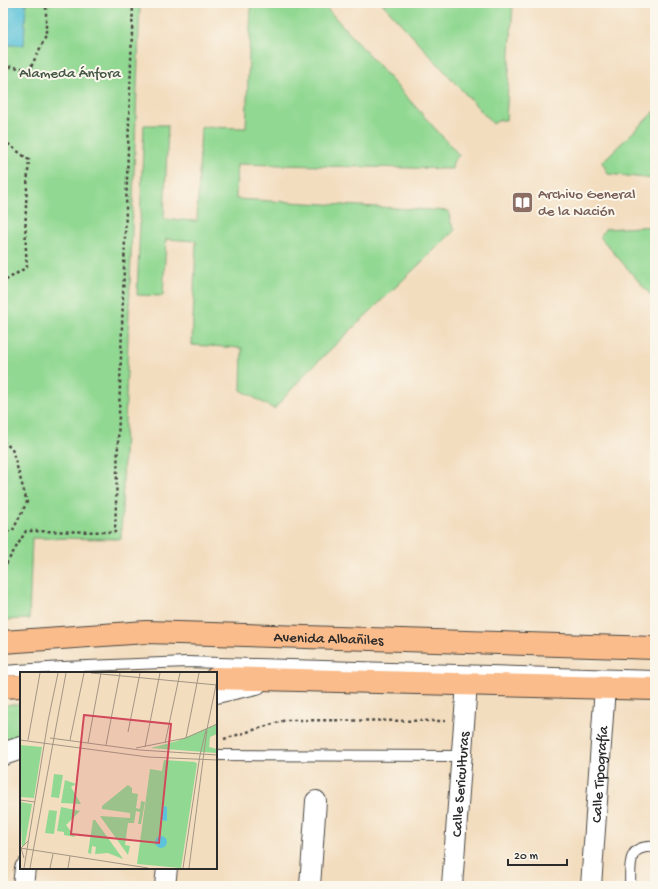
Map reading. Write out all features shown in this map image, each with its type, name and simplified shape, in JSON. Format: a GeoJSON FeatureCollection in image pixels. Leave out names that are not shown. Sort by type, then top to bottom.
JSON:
{"type":"FeatureCollection","features":[{"type":"Feature","properties":{"kind":"main road","name":"Avenida Albañiles"},"geometry":{"type":"LineString","coordinates":[[3,642],[146,632],[655,648]]}},
{"type":"Feature","properties":{"kind":"main road"},"geometry":{"type":"LineString","coordinates":[[217,678],[655,689]]}},
{"type":"Feature","properties":{"kind":"main road"},"geometry":{"type":"LineString","coordinates":[[3,687],[20,686]]}},
{"type":"Feature","properties":{"kind":"street"},"geometry":{"type":"LineString","coordinates":[[217,692],[273,679]]}},
{"type":"Feature","properties":{"kind":"street","name":"Calle Sericulturas"},"geometry":{"type":"LineString","coordinates":[[452,886],[468,684]]}},
{"type":"Feature","properties":{"kind":"street","name":"Calle Tipografía"},"geometry":{"type":"LineString","coordinates":[[591,886],[606,687]]}},
{"type":"Feature","properties":{"kind":"street"},"geometry":{"type":"LineString","coordinates":[[3,754],[20,748]]}},
{"type":"Feature","properties":{"kind":"street"},"geometry":{"type":"LineString","coordinates":[[310,886],[316,801]]}},
{"type":"Feature","properties":{"kind":"street"},"geometry":{"type":"LineString","coordinates":[[23,886],[24,869]]}},
{"type":"Feature","properties":{"kind":"street"},"geometry":{"type":"LineString","coordinates":[[165,886],[167,869]]}},
{"type":"Feature","properties":{"kind":"lane"},"geometry":{"type":"LineString","coordinates":[[3,671],[187,662],[655,676]]}},
{"type":"Feature","properties":{"kind":"lane"},"geometry":{"type":"LineString","coordinates":[[217,755],[462,756]]}},
{"type":"Feature","properties":{"kind":"lane"},"geometry":{"type":"LineString","coordinates":[[630,886],[633,855],[637,850],[642,848],[655,848]]}},
{"type":"Feature","properties":{"kind":"path"},"geometry":{"type":"LineString","coordinates":[[3,66],[30,69],[46,36],[46,3]]}},
{"type":"Feature","properties":{"kind":"path"},"geometry":{"type":"LineString","coordinates":[[3,569],[26,531],[115,532],[133,3]]}},
{"type":"Feature","properties":{"kind":"path"},"geometry":{"type":"LineString","coordinates":[[3,140],[29,160],[25,212],[27,268],[3,282]]}},
{"type":"Feature","properties":{"kind":"path"},"geometry":{"type":"LineString","coordinates":[[3,441],[12,450],[27,502],[13,530],[3,533]]}},
{"type":"Feature","properties":{"kind":"path"},"geometry":{"type":"LineString","coordinates":[[223,739],[286,720],[464,721]]}},
{"type":"Feature","properties":{"kind":"green space","name":"Alameda Ánfora"},"geometry":{"type":"Polygon","coordinates":[[[3,3],[140,3],[121,539],[32,538],[29,619],[3,620],[3,3]]]}},
{"type":"Feature","properties":{"kind":"green space"},"geometry":{"type":"Polygon","coordinates":[[[251,3],[322,3],[459,155],[453,162],[452,169],[237,164],[236,199],[449,211],[450,221],[455,230],[306,373],[274,409],[241,390],[242,348],[192,345],[196,241],[166,239],[163,296],[137,295],[144,125],[168,125],[164,219],[197,221],[201,127],[246,128],[251,3]]]}},
{"type":"Feature","properties":{"kind":"green space"},"geometry":{"type":"Polygon","coordinates":[[[382,3],[513,3],[506,120],[499,120],[493,124],[382,3]]]}},
{"type":"Feature","properties":{"kind":"green space"},"geometry":{"type":"Polygon","coordinates":[[[655,111],[655,179],[608,174],[602,162],[655,111]]]}},
{"type":"Feature","properties":{"kind":"green space"},"geometry":{"type":"Polygon","coordinates":[[[655,226],[655,300],[600,237],[605,229],[655,226]]]}},
{"type":"Feature","properties":{"kind":"green space"},"geometry":{"type":"Polygon","coordinates":[[[20,704],[20,743],[3,750],[3,705],[20,704]]]}},
{"type":"Feature","properties":{"kind":"water"},"geometry":{"type":"Polygon","coordinates":[[[3,3],[26,3],[24,45],[3,45],[3,3]]]}},
{"type":"Feature","properties":{"kind":"water"},"geometry":{"type":"Polygon","coordinates":[[[3,172],[6,172],[5,255],[3,270],[3,172]]]}},
{"type":"Feature","properties":{"kind":"place","name":"Archivo General de la Nación"},"geometry":{"type":"Point","coordinates":[522,202]}}]}
